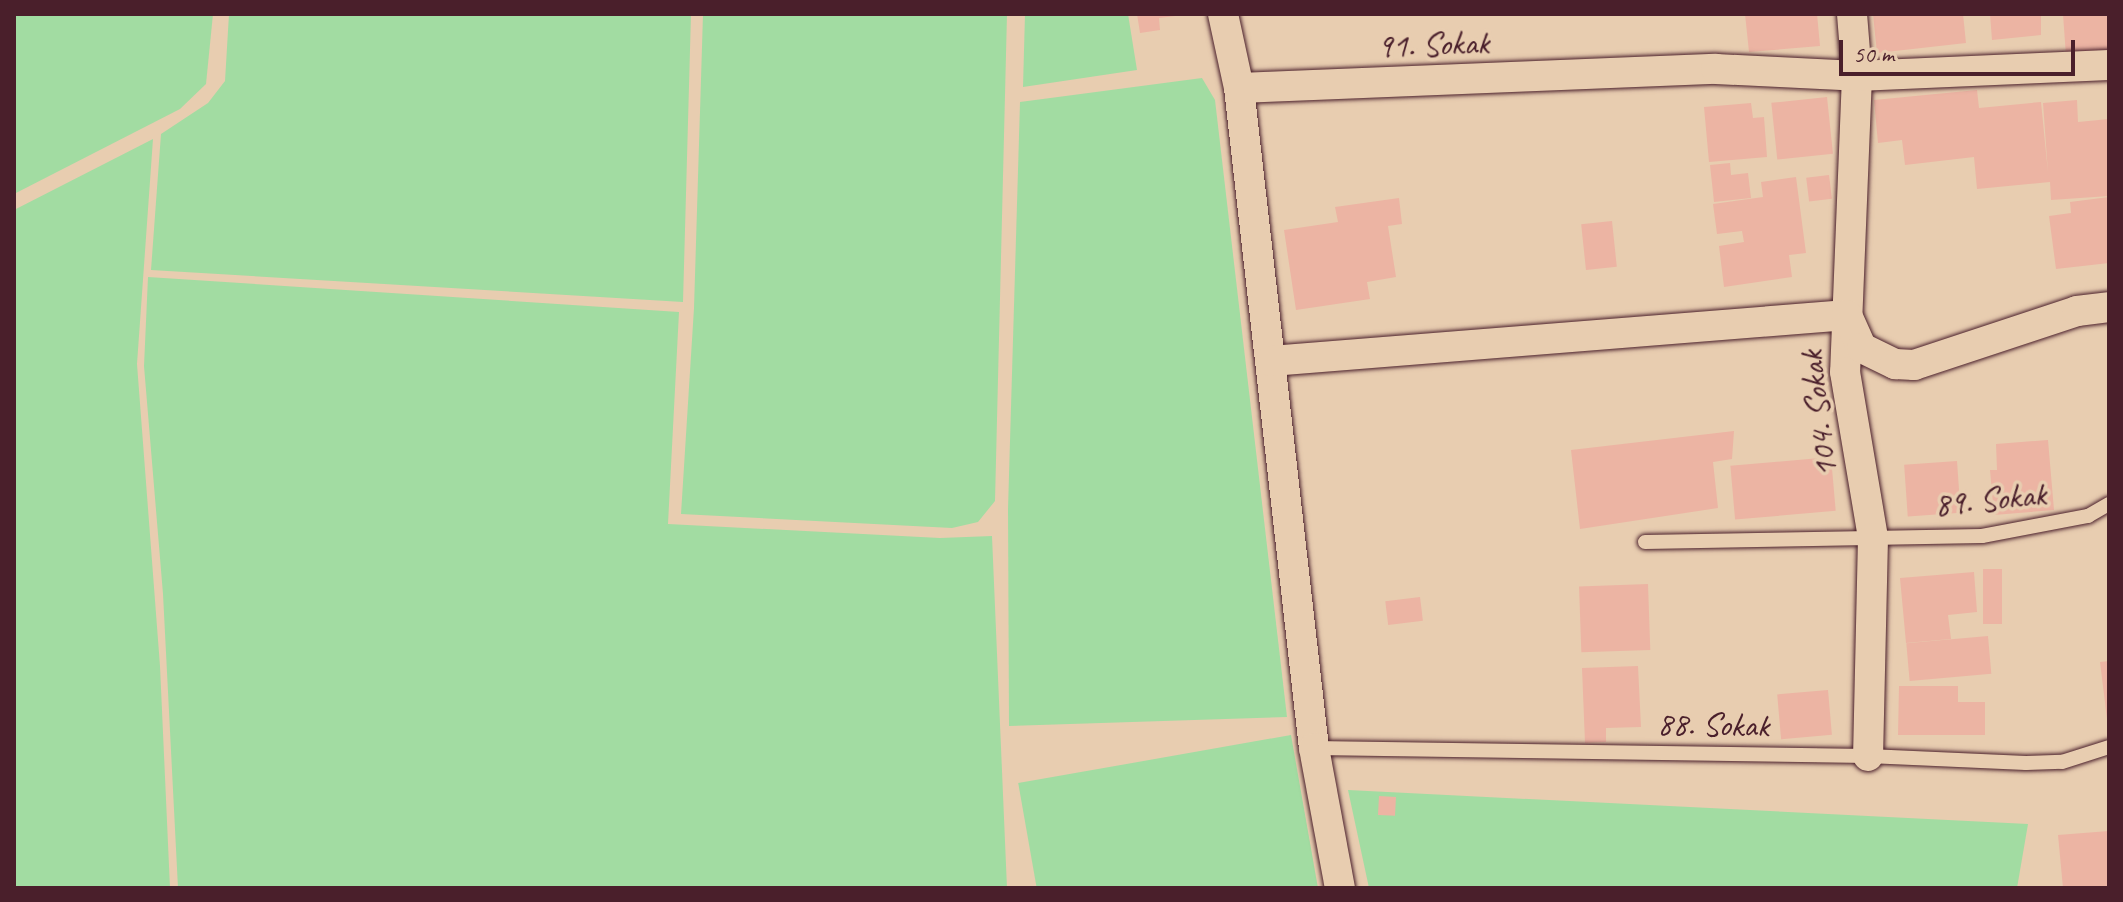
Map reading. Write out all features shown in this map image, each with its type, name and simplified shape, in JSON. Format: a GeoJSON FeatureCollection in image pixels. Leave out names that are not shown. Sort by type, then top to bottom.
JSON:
{"type":"FeatureCollection","features":[{"type":"Feature","properties":{"kind":"street"},"geometry":{"type":"LineString","coordinates":[[1223,14],[1239,88],[1314,748],[1340,888]]}},
{"type":"Feature","properties":{"kind":"street","name":"104. Sokak"},"geometry":{"type":"LineString","coordinates":[[1852,14],[1857,76],[1845,372],[1873,538],[1868,756]]}},
{"type":"Feature","properties":{"kind":"street","name":"91. Sokak"},"geometry":{"type":"LineString","coordinates":[[1239,88],[1716,69],[1857,76],[2109,65]]}},
{"type":"Feature","properties":{"kind":"street"},"geometry":{"type":"LineString","coordinates":[[1271,361],[1847,315],[1862,348],[1895,364],[1914,365],[2077,311],[2109,307]]}},
{"type":"Feature","properties":{"kind":"lane","name":"89. Sokak"},"geometry":{"type":"LineString","coordinates":[[1645,542],[2009,532],[2088,516],[2109,504]]}},
{"type":"Feature","properties":{"kind":"lane","name":"88. Sokak"},"geometry":{"type":"LineString","coordinates":[[1314,748],[1868,756],[2026,763],[2062,762],[2109,747]]}},
{"type":"Feature","properties":{"kind":"green space"},"geometry":{"type":"Polygon","coordinates":[[[14,14],[213,14],[206,84],[180,109],[14,194],[14,14]]]}},
{"type":"Feature","properties":{"kind":"green space"},"geometry":{"type":"Polygon","coordinates":[[[229,14],[691,14],[683,302],[151,270],[161,134],[208,103],[225,81],[229,14]]]}},
{"type":"Feature","properties":{"kind":"green space"},"geometry":{"type":"Polygon","coordinates":[[[703,14],[1007,14],[995,501],[978,522],[952,528],[681,514],[694,308],[703,14]]]}},
{"type":"Feature","properties":{"kind":"green space"},"geometry":{"type":"Polygon","coordinates":[[[1025,14],[1128,14],[1137,70],[1023,87],[1025,14]]]}},
{"type":"Feature","properties":{"kind":"green space"},"geometry":{"type":"Polygon","coordinates":[[[1202,78],[1215,100],[1287,717],[1009,726],[1008,509],[1020,102],[1202,78]]]}},
{"type":"Feature","properties":{"kind":"green space"},"geometry":{"type":"Polygon","coordinates":[[[153,139],[137,364],[160,666],[170,888],[14,888],[14,210],[153,139]]]}},
{"type":"Feature","properties":{"kind":"green space"},"geometry":{"type":"Polygon","coordinates":[[[148,277],[679,312],[668,524],[940,538],[992,536],[1007,888],[178,888],[163,594],[144,366],[148,277]]]}},
{"type":"Feature","properties":{"kind":"green space"},"geometry":{"type":"Polygon","coordinates":[[[1291,735],[1318,888],[1037,888],[1018,783],[1291,735]]]}},
{"type":"Feature","properties":{"kind":"green space"},"geometry":{"type":"Polygon","coordinates":[[[1348,790],[2028,824],[2017,888],[1369,888],[1348,790]]]}},
{"type":"Feature","properties":{"kind":"building"},"geometry":{"type":"Polygon","coordinates":[[[1137,14],[1175,16],[1159,18],[1160,30],[1140,33],[1137,14]]]}},
{"type":"Feature","properties":{"kind":"building"},"geometry":{"type":"Polygon","coordinates":[[[1745,14],[1817,14],[1820,46],[1749,52],[1745,14]]]}},
{"type":"Feature","properties":{"kind":"building"},"geometry":{"type":"Polygon","coordinates":[[[1873,14],[1963,14],[1966,43],[1877,53],[1873,14]]]}},
{"type":"Feature","properties":{"kind":"building"},"geometry":{"type":"Polygon","coordinates":[[[1990,14],[2041,14],[2041,35],[1992,40],[1990,14]]]}},
{"type":"Feature","properties":{"kind":"building"},"geometry":{"type":"Polygon","coordinates":[[[2063,14],[2109,14],[2109,52],[2066,56],[2063,14]]]}},
{"type":"Feature","properties":{"kind":"building"},"geometry":{"type":"Polygon","coordinates":[[[1977,90],[1979,108],[2041,102],[2048,173],[2043,103],[2077,100],[2078,122],[2109,119],[2109,196],[2051,200],[2050,182],[1977,189],[1974,157],[1905,165],[1902,140],[1878,143],[1874,100],[1977,90]]]}},
{"type":"Feature","properties":{"kind":"building"},"geometry":{"type":"Polygon","coordinates":[[[1827,97],[1833,154],[1777,160],[1771,103],[1827,97]]]}},
{"type":"Feature","properties":{"kind":"building"},"geometry":{"type":"Polygon","coordinates":[[[1751,103],[1753,118],[1764,117],[1767,157],[1709,162],[1704,107],[1751,103]]]}},
{"type":"Feature","properties":{"kind":"building"},"geometry":{"type":"Polygon","coordinates":[[[1730,163],[1731,175],[1748,173],[1751,198],[1714,202],[1710,165],[1730,163]]]}},
{"type":"Feature","properties":{"kind":"building"},"geometry":{"type":"Polygon","coordinates":[[[1829,175],[1832,199],[1809,202],[1806,178],[1829,175]]]}},
{"type":"Feature","properties":{"kind":"building"},"geometry":{"type":"Polygon","coordinates":[[[1796,177],[1806,253],[1789,255],[1792,277],[1724,287],[1719,246],[1744,242],[1742,231],[1717,234],[1713,204],[1763,197],[1761,182],[1796,177]]]}},
{"type":"Feature","properties":{"kind":"building"},"geometry":{"type":"Polygon","coordinates":[[[2109,197],[2109,263],[2056,269],[2049,216],[2071,213],[2070,202],[2109,197]]]}},
{"type":"Feature","properties":{"kind":"building"},"geometry":{"type":"Polygon","coordinates":[[[1399,198],[1402,224],[1388,226],[1396,277],[1367,282],[1370,299],[1296,310],[1284,230],[1338,222],[1335,207],[1399,198]]]}},
{"type":"Feature","properties":{"kind":"building"},"geometry":{"type":"Polygon","coordinates":[[[1612,221],[1617,267],[1586,270],[1581,224],[1612,221]]]}},
{"type":"Feature","properties":{"kind":"building"},"geometry":{"type":"Polygon","coordinates":[[[1734,431],[1732,459],[1713,462],[1718,508],[1580,529],[1571,450],[1734,431]]]}},
{"type":"Feature","properties":{"kind":"building"},"geometry":{"type":"Polygon","coordinates":[[[2048,440],[2054,510],[1994,515],[1990,470],[1997,470],[1996,444],[2048,440]]]}},
{"type":"Feature","properties":{"kind":"building"},"geometry":{"type":"Polygon","coordinates":[[[1831,457],[1836,511],[1735,520],[1730,466],[1831,457]]]}},
{"type":"Feature","properties":{"kind":"building"},"geometry":{"type":"Polygon","coordinates":[[[1957,461],[1961,513],[1908,517],[1904,465],[1957,461]]]}},
{"type":"Feature","properties":{"kind":"building"},"geometry":{"type":"Polygon","coordinates":[[[1983,569],[2002,569],[2002,624],[1983,624],[1983,569]]]}},
{"type":"Feature","properties":{"kind":"building"},"geometry":{"type":"Polygon","coordinates":[[[1974,572],[1977,612],[1948,615],[1951,639],[1906,643],[1900,578],[1974,572]]]}},
{"type":"Feature","properties":{"kind":"building"},"geometry":{"type":"Polygon","coordinates":[[[1648,584],[1650,650],[1581,652],[1579,586],[1648,584]]]}},
{"type":"Feature","properties":{"kind":"building"},"geometry":{"type":"Polygon","coordinates":[[[1420,597],[1423,621],[1388,625],[1385,601],[1420,597]]]}},
{"type":"Feature","properties":{"kind":"building"},"geometry":{"type":"Polygon","coordinates":[[[1988,636],[1991,674],[1910,681],[1906,643],[1988,636]]]}},
{"type":"Feature","properties":{"kind":"building"},"geometry":{"type":"Polygon","coordinates":[[[2109,661],[2109,719],[2107,719],[2100,662],[2109,661]]]}},
{"type":"Feature","properties":{"kind":"building"},"geometry":{"type":"Polygon","coordinates":[[[1638,666],[1641,727],[1606,728],[1606,742],[1585,743],[1582,668],[1638,666]]]}},
{"type":"Feature","properties":{"kind":"building"},"geometry":{"type":"Polygon","coordinates":[[[1899,686],[1958,686],[1958,702],[1985,702],[1985,735],[1898,735],[1899,686]]]}},
{"type":"Feature","properties":{"kind":"building"},"geometry":{"type":"Polygon","coordinates":[[[1828,690],[1832,735],[1781,739],[1777,694],[1828,690]]]}},
{"type":"Feature","properties":{"kind":"building"},"geometry":{"type":"Polygon","coordinates":[[[1379,796],[1396,797],[1395,816],[1378,815],[1379,796]]]}},
{"type":"Feature","properties":{"kind":"building"},"geometry":{"type":"Polygon","coordinates":[[[2109,831],[2109,887],[2063,888],[2058,835],[2109,831]]]}}]}
